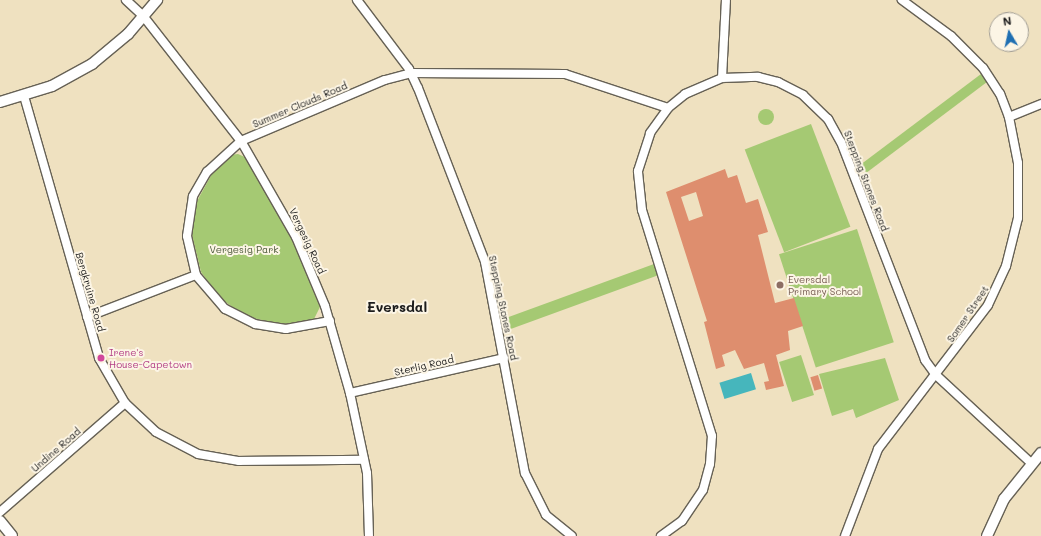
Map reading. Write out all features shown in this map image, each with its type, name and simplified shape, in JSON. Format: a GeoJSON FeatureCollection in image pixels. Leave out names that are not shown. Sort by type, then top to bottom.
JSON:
{"type":"FeatureCollection","features":[{"type":"Feature","properties":{"kind":"street","name":"Vergesig Road"},"geometry":{"type":"LineString","coordinates":[[126,0],[144,18],[241,141],[296,237],[330,321],[350,393],[364,460],[369,536]]}},
{"type":"Feature","properties":{"kind":"street"},"geometry":{"type":"LineString","coordinates":[[0,102],[24,96],[52,86],[92,64],[144,18],[157,0]]}},
{"type":"Feature","properties":{"kind":"street","name":"Stepping Stones Road"},"geometry":{"type":"LineString","coordinates":[[357,0],[411,73],[485,262],[521,453],[531,488],[546,515],[572,536]]}},
{"type":"Feature","properties":{"kind":"street"},"geometry":{"type":"LineString","coordinates":[[722,78],[726,0]]}},
{"type":"Feature","properties":{"kind":"street","name":"Somer Street"},"geometry":{"type":"LineString","coordinates":[[845,536],[878,449],[988,305],[1006,266],[1020,194],[1018,163],[1009,117],[993,80],[978,62],[937,24],[902,0]]}},
{"type":"Feature","properties":{"kind":"street","name":"Summer Clouds Road"},"geometry":{"type":"LineString","coordinates":[[330,321],[286,329],[254,324],[225,309],[196,275],[187,236],[193,196],[207,172],[241,141],[385,80],[411,73],[565,74],[668,108]]}},
{"type":"Feature","properties":{"kind":"street","name":"Stepping Stones Road"},"geometry":{"type":"LineString","coordinates":[[661,536],[682,521],[694,507],[708,474],[712,444],[707,412],[639,196],[638,171],[645,143],[668,108],[685,94],[722,78],[758,77],[778,82],[803,95],[828,119],[841,142],[919,348],[936,375],[1031,462]]}},
{"type":"Feature","properties":{"kind":"street","name":"Bergkruine Road"},"geometry":{"type":"LineString","coordinates":[[24,96],[102,367],[125,403],[156,432],[204,455],[239,461],[364,460]]}},
{"type":"Feature","properties":{"kind":"street"},"geometry":{"type":"LineString","coordinates":[[1009,117],[1041,104]]}},
{"type":"Feature","properties":{"kind":"street"},"geometry":{"type":"LineString","coordinates":[[87,317],[196,275]]}},
{"type":"Feature","properties":{"kind":"street","name":"Sterlig Road"},"geometry":{"type":"LineString","coordinates":[[350,393],[504,358]]}},
{"type":"Feature","properties":{"kind":"street","name":"Undine Road"},"geometry":{"type":"LineString","coordinates":[[0,512],[125,403]]}},
{"type":"Feature","properties":{"kind":"street"},"geometry":{"type":"LineString","coordinates":[[987,536],[1004,499],[1031,462],[1041,453]]}},
{"type":"Feature","properties":{"kind":"street"},"geometry":{"type":"LineString","coordinates":[[0,521],[12,536]]}},
{"type":"Feature","properties":{"kind":"green space"},"geometry":{"type":"Polygon","coordinates":[[[981,74],[987,82],[866,173],[860,165],[981,74]]]}},
{"type":"Feature","properties":{"kind":"green space"},"geometry":{"type":"Polygon","coordinates":[[[763,109],[769,109],[774,114],[772,123],[769,125],[763,125],[758,120],[758,114],[763,109]]]}},
{"type":"Feature","properties":{"kind":"green space"},"geometry":{"type":"Polygon","coordinates":[[[811,124],[850,227],[784,252],[745,149],[811,124]]]}},
{"type":"Feature","properties":{"kind":"green space","name":"Vergesig Park"},"geometry":{"type":"Polygon","coordinates":[[[238,154],[247,158],[288,230],[320,307],[313,321],[283,325],[245,316],[220,298],[201,272],[192,235],[196,203],[214,170],[230,155],[238,154]]]}},
{"type":"Feature","properties":{"kind":"green space"},"geometry":{"type":"Polygon","coordinates":[[[857,229],[894,342],[816,368],[779,254],[857,229]]]}},
{"type":"Feature","properties":{"kind":"green space"},"geometry":{"type":"Polygon","coordinates":[[[654,264],[658,275],[508,330],[504,319],[654,264]]]}},
{"type":"Feature","properties":{"kind":"green space"},"geometry":{"type":"Polygon","coordinates":[[[801,355],[814,395],[792,402],[779,362],[801,355]]]}},
{"type":"Feature","properties":{"kind":"green space"},"geometry":{"type":"Polygon","coordinates":[[[885,358],[899,400],[856,418],[853,409],[832,416],[819,374],[885,358]]]}},
{"type":"Feature","properties":{"kind":"water"},"geometry":{"type":"Polygon","coordinates":[[[751,373],[756,389],[724,399],[719,383],[751,373]]]}},
{"type":"Feature","properties":{"kind":"building"},"geometry":{"type":"Polygon","coordinates":[[[725,169],[728,178],[737,175],[746,203],[758,199],[768,232],[758,235],[775,303],[794,298],[803,326],[788,331],[790,350],[776,355],[784,386],[766,390],[764,382],[769,381],[764,363],[744,369],[735,350],[722,355],[725,366],[716,369],[704,322],[707,321],[666,192],[725,169]],[[696,192],[681,197],[689,221],[703,216],[696,192]]]}},
{"type":"Feature","properties":{"kind":"building"},"geometry":{"type":"Polygon","coordinates":[[[818,375],[822,388],[814,391],[810,377],[818,375]]]}},
{"type":"Feature","properties":{"kind":"place","name":"Eversdal Primary School"},"geometry":{"type":"Point","coordinates":[780,285]}},
{"type":"Feature","properties":{"kind":"place","name":"Irene's House-Capetown"},"geometry":{"type":"Point","coordinates":[101,358]}},
{"type":"Feature","properties":{"kind":"district","name":"Eversdal"},"geometry":{"type":"Point","coordinates":[397,307]}}]}
